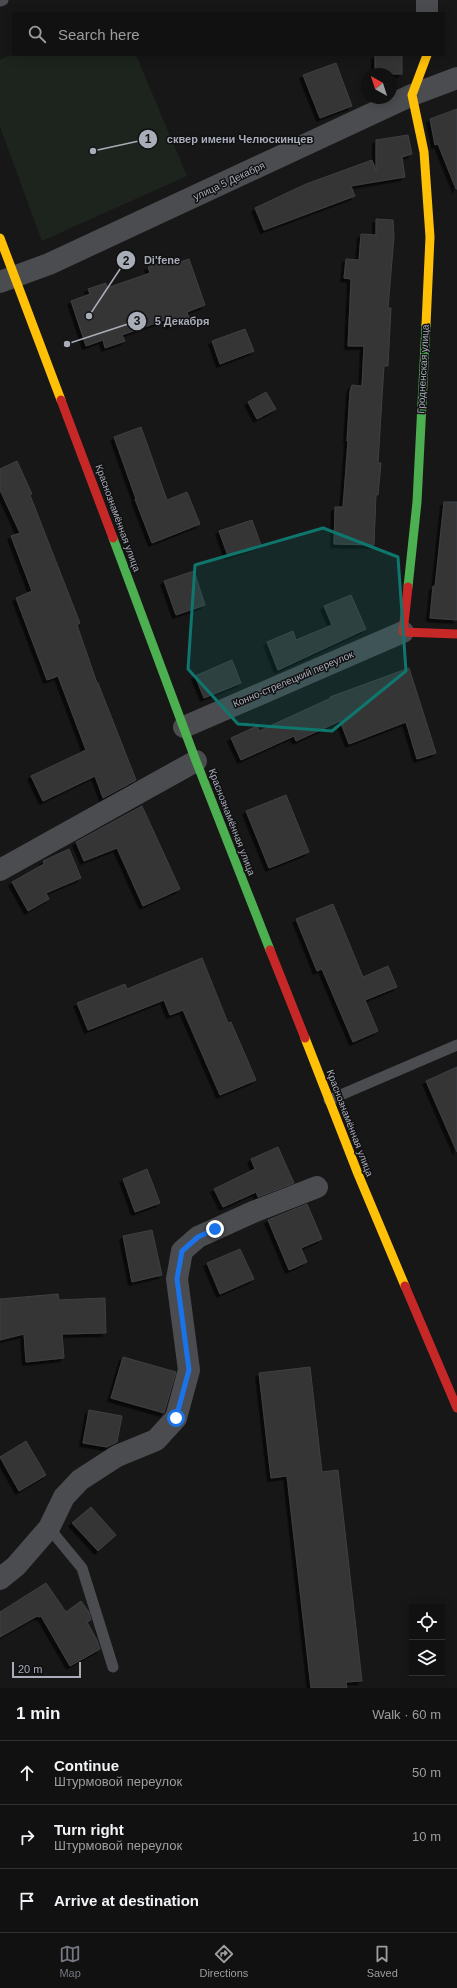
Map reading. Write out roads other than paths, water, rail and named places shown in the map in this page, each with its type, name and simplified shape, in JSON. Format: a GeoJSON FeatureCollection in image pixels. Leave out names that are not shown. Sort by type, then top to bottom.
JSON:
{"type":"FeatureCollection","features":[{"type":"Feature","properties":{"kind":"street"},"geometry":{"type":"LineString","coordinates":[[427,0],[427,12]]}},
{"type":"Feature","properties":{"kind":"street"},"geometry":{"type":"LineString","coordinates":[[412,95],[427,56]]}},
{"type":"Feature","properties":{"kind":"street","name":"улица 5 Декабря"},"geometry":{"type":"LineString","coordinates":[[7,280],[49,264],[412,95],[457,78]]}},
{"type":"Feature","properties":{"kind":"street","name":"Гродненская улица"},"geometry":{"type":"LineString","coordinates":[[403,632],[417,502],[430,237],[424,152],[412,95]]}},
{"type":"Feature","properties":{"kind":"street","name":"Краснознамённая улица"},"geometry":{"type":"LineString","coordinates":[[0,238],[7,280],[46,358],[196,761],[358,1174],[457,1408]]}},
{"type":"Feature","properties":{"kind":"street"},"geometry":{"type":"LineString","coordinates":[[403,632],[457,634]]}},
{"type":"Feature","properties":{"kind":"street","name":"Конно-стрелецкий переулок"},"geometry":{"type":"LineString","coordinates":[[184,726],[403,632]]}},
{"type":"Feature","properties":{"kind":"street"},"geometry":{"type":"LineString","coordinates":[[0,870],[196,761]]}},
{"type":"Feature","properties":{"kind":"street"},"geometry":{"type":"LineString","coordinates":[[0,1579],[16,1566],[49,1528],[64,1497],[80,1480],[117,1456],[156,1440],[176,1418],[189,1370],[177,1279],[182,1251],[198,1237],[253,1212],[316,1187]]}},
{"type":"Feature","properties":{"kind":"lane"},"geometry":{"type":"LineString","coordinates":[[329,1100],[457,1045]]}},
{"type":"Feature","properties":{"kind":"lane"},"geometry":{"type":"LineString","coordinates":[[49,1528],[82,1568],[113,1667]]}},
{"type":"Feature","properties":{"kind":"place","name":"сквер имени Челюскинцев"},"geometry":{"type":"Point","coordinates":[93,151]}},
{"type":"Feature","properties":{"kind":"place","name":"Di'fene"},"geometry":{"type":"Point","coordinates":[89,316]}},
{"type":"Feature","properties":{"kind":"place","name":"5 Декабря"},"geometry":{"type":"Point","coordinates":[67,344]}}]}
